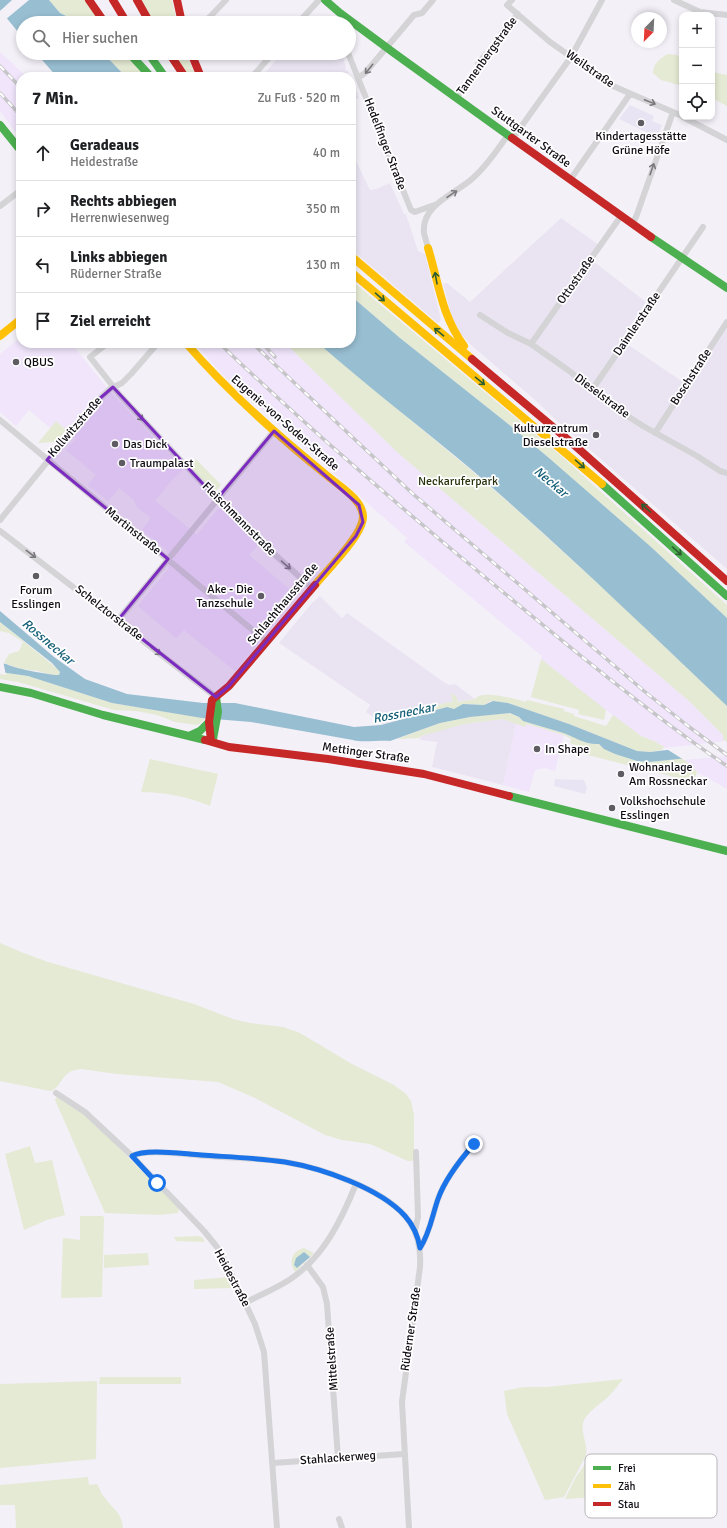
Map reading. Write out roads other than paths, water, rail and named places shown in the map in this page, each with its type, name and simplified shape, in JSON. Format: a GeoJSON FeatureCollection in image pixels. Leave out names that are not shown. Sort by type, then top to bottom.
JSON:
{"type":"FeatureCollection","features":[{"type":"Feature","properties":{"kind":"main road"},"geometry":{"type":"LineString","coordinates":[[89,0],[100,16]]}},
{"type":"Feature","properties":{"kind":"main road"},"geometry":{"type":"LineString","coordinates":[[113,0],[123,16]]}},
{"type":"Feature","properties":{"kind":"main road"},"geometry":{"type":"LineString","coordinates":[[137,0],[146,16]]}},
{"type":"Feature","properties":{"kind":"main road"},"geometry":{"type":"LineString","coordinates":[[177,0],[180,16]]}},
{"type":"Feature","properties":{"kind":"main road","name":"Stuttgarter Straße"},"geometry":{"type":"LineString","coordinates":[[325,0],[344,16]]}},
{"type":"Feature","properties":{"kind":"main road","name":"Stuttgarter Straße"},"geometry":{"type":"LineString","coordinates":[[356,25],[632,224],[727,288]]}},
{"type":"Feature","properties":{"kind":"main road"},"geometry":{"type":"LineString","coordinates":[[135,60],[146,72]]}},
{"type":"Feature","properties":{"kind":"main road"},"geometry":{"type":"LineString","coordinates":[[153,60],[161,72]]}},
{"type":"Feature","properties":{"kind":"main road"},"geometry":{"type":"LineString","coordinates":[[174,60],[182,72]]}},
{"type":"Feature","properties":{"kind":"main road"},"geometry":{"type":"LineString","coordinates":[[194,60],[199,72]]}},
{"type":"Feature","properties":{"kind":"main road"},"geometry":{"type":"LineString","coordinates":[[0,125],[16,145]]}},
{"type":"Feature","properties":{"kind":"main road"},"geometry":{"type":"LineString","coordinates":[[428,248],[446,319],[456,336],[480,365]]}},
{"type":"Feature","properties":{"kind":"main road"},"geometry":{"type":"LineString","coordinates":[[356,260],[603,470],[727,581]]}},
{"type":"Feature","properties":{"kind":"main road"},"geometry":{"type":"LineString","coordinates":[[356,276],[559,446],[727,596]]}},
{"type":"Feature","properties":{"kind":"main road"},"geometry":{"type":"LineString","coordinates":[[0,336],[16,324]]}},
{"type":"Feature","properties":{"kind":"main road","name":"Eugenie-von-Soden-Straße"},"geometry":{"type":"LineString","coordinates":[[190,348],[223,385],[356,501],[361,509],[363,522]]}},
{"type":"Feature","properties":{"kind":"main road","name":"Schlachthausstraße"},"geometry":{"type":"LineString","coordinates":[[215,700],[230,686],[356,536],[361,529],[363,522]]}},
{"type":"Feature","properties":{"kind":"main road","name":"Mettinger Straße"},"geometry":{"type":"LineString","coordinates":[[0,687],[31,693],[109,717],[235,748],[328,759],[424,774],[727,851]]}},
{"type":"Feature","properties":{"kind":"main road"},"geometry":{"type":"LineString","coordinates":[[211,741],[215,700]]}},
{"type":"Feature","properties":{"kind":"main road"},"geometry":{"type":"LineString","coordinates":[[188,736],[196,734],[212,722]]}},
{"type":"Feature","properties":{"kind":"street"},"geometry":{"type":"LineString","coordinates":[[211,16],[226,0]]}},
{"type":"Feature","properties":{"kind":"street"},"geometry":{"type":"LineString","coordinates":[[304,16],[318,0]]}},
{"type":"Feature","properties":{"kind":"street"},"geometry":{"type":"LineString","coordinates":[[358,78],[363,75],[414,16],[422,13],[433,0]]}},
{"type":"Feature","properties":{"kind":"street"},"geometry":{"type":"LineString","coordinates":[[428,248],[424,233],[426,221],[431,210],[436,204],[454,193],[475,177],[510,136],[571,56],[602,0]]}},
{"type":"Feature","properties":{"kind":"street"},"geometry":{"type":"LineString","coordinates":[[674,0],[688,7],[706,13],[727,15]]}},
{"type":"Feature","properties":{"kind":"street"},"geometry":{"type":"LineString","coordinates":[[688,7],[691,0]]}},
{"type":"Feature","properties":{"kind":"street","name":"Weilstraße"},"geometry":{"type":"LineString","coordinates":[[510,3],[518,14],[546,38],[616,88],[679,115]]}},
{"type":"Feature","properties":{"kind":"street","name":"Tannenbergstraße"},"geometry":{"type":"LineString","coordinates":[[456,98],[478,69],[478,64],[487,53],[493,51],[500,40],[501,34],[518,14]]}},
{"type":"Feature","properties":{"kind":"street"},"geometry":{"type":"LineString","coordinates":[[256,72],[266,60]]}},
{"type":"Feature","properties":{"kind":"street","name":"Hedelfinger Straße"},"geometry":{"type":"LineString","coordinates":[[351,60],[356,72]]}},
{"type":"Feature","properties":{"kind":"street","name":"Hedelfinger Straße"},"geometry":{"type":"LineString","coordinates":[[356,73],[411,210],[415,212],[436,204]]}},
{"type":"Feature","properties":{"kind":"street"},"geometry":{"type":"LineString","coordinates":[[570,180],[630,94]]}},
{"type":"Feature","properties":{"kind":"street"},"geometry":{"type":"LineString","coordinates":[[632,224],[636,217],[662,141],[674,112]]}},
{"type":"Feature","properties":{"kind":"street","name":"Weilstraße"},"geometry":{"type":"LineString","coordinates":[[689,120],[727,140]]}},
{"type":"Feature","properties":{"kind":"street"},"geometry":{"type":"LineString","coordinates":[[0,206],[16,194]]}},
{"type":"Feature","properties":{"kind":"street","name":"Ottostraße"},"geometry":{"type":"LineString","coordinates":[[531,344],[621,216]]}},
{"type":"Feature","properties":{"kind":"street","name":"Daimlerstraße"},"geometry":{"type":"LineString","coordinates":[[592,390],[703,227]]}},
{"type":"Feature","properties":{"kind":"street","name":"Dieselstraße"},"geometry":{"type":"LineString","coordinates":[[480,314],[508,333],[531,344],[568,370],[612,406],[720,471],[727,473]]}},
{"type":"Feature","properties":{"kind":"street","name":"Boschstraße"},"geometry":{"type":"LineString","coordinates":[[655,432],[727,322]]}},
{"type":"Feature","properties":{"kind":"street","name":"Fleischmannstraße"},"geometry":{"type":"LineString","coordinates":[[102,348],[90,357],[119,394],[262,544],[312,588]]}},
{"type":"Feature","properties":{"kind":"street","name":"Kollwitzstraße"},"geometry":{"type":"LineString","coordinates":[[0,520],[47,460],[98,400],[114,387],[122,383],[154,348]]}},
{"type":"Feature","properties":{"kind":"street","name":"Martinstraße"},"geometry":{"type":"LineString","coordinates":[[0,420],[267,642]]}},
{"type":"Feature","properties":{"kind":"street"},"geometry":{"type":"LineString","coordinates":[[118,620],[274,431]]}},
{"type":"Feature","properties":{"kind":"street","name":"Schelztorstraße"},"geometry":{"type":"LineString","coordinates":[[0,530],[118,620],[215,700]]}},
{"type":"Feature","properties":{"kind":"street","name":"Heidestraße"},"geometry":{"type":"LineString","coordinates":[[56,1093],[86,1112],[132,1156],[208,1235],[223,1258],[257,1328],[264,1352],[273,1463],[276,1528]]}},
{"type":"Feature","properties":{"kind":"street","name":"Rüderner Straße"},"geometry":{"type":"LineString","coordinates":[[408,1528],[402,1396],[420,1267],[420,1248],[428,1236],[436,1204],[444,1187],[463,1157],[474,1144]]}},
{"type":"Feature","properties":{"kind":"street"},"geometry":{"type":"LineString","coordinates":[[132,1156],[146,1152],[265,1160],[285,1162],[318,1170],[356,1184],[396,1207],[406,1217],[415,1230],[420,1248]]}},
{"type":"Feature","properties":{"kind":"street"},"geometry":{"type":"LineString","coordinates":[[415,1230],[418,1219],[416,1152]]}},
{"type":"Feature","properties":{"kind":"street"},"geometry":{"type":"LineString","coordinates":[[245,1303],[283,1284],[307,1266],[331,1237],[356,1184]]}},
{"type":"Feature","properties":{"kind":"street","name":"Mittelstraße"},"geometry":{"type":"LineString","coordinates":[[307,1266],[320,1282],[327,1300],[338,1458]]}},
{"type":"Feature","properties":{"kind":"street","name":"Stahlackerweg"},"geometry":{"type":"LineString","coordinates":[[273,1463],[404,1454]]}},
{"type":"Feature","properties":{"kind":"street"},"geometry":{"type":"LineString","coordinates":[[339,1519],[342,1528]]}},
{"type":"Feature","properties":{"kind":"water"},"geometry":{"type":"Polygon","coordinates":[[[0,0],[49,0],[60,13],[66,16],[16,16],[16,29],[0,10],[0,0]]]}},
{"type":"Feature","properties":{"kind":"water"},"geometry":{"type":"Polygon","coordinates":[[[42,60],[110,60],[121,72],[53,72],[42,60]]]}},
{"type":"Feature","properties":{"kind":"water","name":"Neckar"},"geometry":{"type":"Polygon","coordinates":[[[356,300],[400,338],[549,458],[650,546],[727,618],[727,706],[601,586],[505,499],[324,348],[356,348],[356,300]]]}},
{"type":"Feature","properties":{"kind":"water"},"geometry":{"type":"Polygon","coordinates":[[[0,611],[54,657],[85,679],[127,694],[203,703],[235,703],[354,727],[381,725],[447,707],[454,709],[463,704],[484,705],[493,701],[508,703],[569,724],[637,751],[650,752],[727,743],[727,754],[649,762],[637,761],[615,754],[604,749],[599,744],[584,742],[565,734],[523,721],[519,717],[510,713],[470,717],[440,723],[390,741],[356,741],[251,722],[202,718],[112,703],[28,676],[0,672],[0,663],[46,674],[59,675],[60,672],[52,663],[0,622],[0,611]]]}},
{"type":"Feature","properties":{"kind":"water"},"geometry":{"type":"Polygon","coordinates":[[[304,1252],[310,1257],[297,1268],[294,1265],[296,1258],[304,1252]]]}},
{"type":"Feature","properties":{"kind":"railway"},"geometry":{"type":"LineString","coordinates":[[0,66],[16,83]]}},
{"type":"Feature","properties":{"kind":"railway"},"geometry":{"type":"LineString","coordinates":[[0,93],[16,111]]}},
{"type":"Feature","properties":{"kind":"railway"},"geometry":{"type":"LineString","coordinates":[[224,348],[317,434],[452,550],[605,675],[665,722],[727,766]]}},
{"type":"Feature","properties":{"kind":"railway"},"geometry":{"type":"LineString","coordinates":[[257,348],[413,494],[644,691],[727,755]]}},
{"type":"Feature","properties":{"kind":"railway"},"geometry":{"type":"LineString","coordinates":[[267,348],[275,357]]}},
{"type":"Feature","properties":{"kind":"place","name":"Kindertagesstätte Grüne Höfe"},"geometry":{"type":"Point","coordinates":[641,123]}},
{"type":"Feature","properties":{"kind":"place","name":"QBUS"},"geometry":{"type":"Point","coordinates":[16,362]}},
{"type":"Feature","properties":{"kind":"place","name":"Kulturzentrum Dieselstraße"},"geometry":{"type":"Point","coordinates":[596,435]}},
{"type":"Feature","properties":{"kind":"place","name":"Das Dick"},"geometry":{"type":"Point","coordinates":[115,444]}},
{"type":"Feature","properties":{"kind":"place","name":"Traumpalast"},"geometry":{"type":"Point","coordinates":[122,463]}},
{"type":"Feature","properties":{"kind":"place","name":"Forum Esslingen"},"geometry":{"type":"Point","coordinates":[36,576]}},
{"type":"Feature","properties":{"kind":"place","name":"Ake - Die Tanzschule"},"geometry":{"type":"Point","coordinates":[261,596]}},
{"type":"Feature","properties":{"kind":"place","name":"In Shape"},"geometry":{"type":"Point","coordinates":[537,749]}},
{"type":"Feature","properties":{"kind":"place","name":"Wohnanlage Am Rossneckar"},"geometry":{"type":"Point","coordinates":[621,774]}},
{"type":"Feature","properties":{"kind":"place","name":"Volkshochschule Esslingen"},"geometry":{"type":"Point","coordinates":[612,808]}},
{"type":"Feature","properties":{"kind":"park label","name":"Neckaruferpark"},"geometry":{"type":"Point","coordinates":[458,481]}},
{"type":"Feature","properties":{"kind":"water label","name":"Rossneckar"},"geometry":{"type":"Point","coordinates":[48,642]}},
{"type":"Feature","properties":{"kind":"water label","name":"Rossneckar"},"geometry":{"type":"Point","coordinates":[404,713]}}]}
